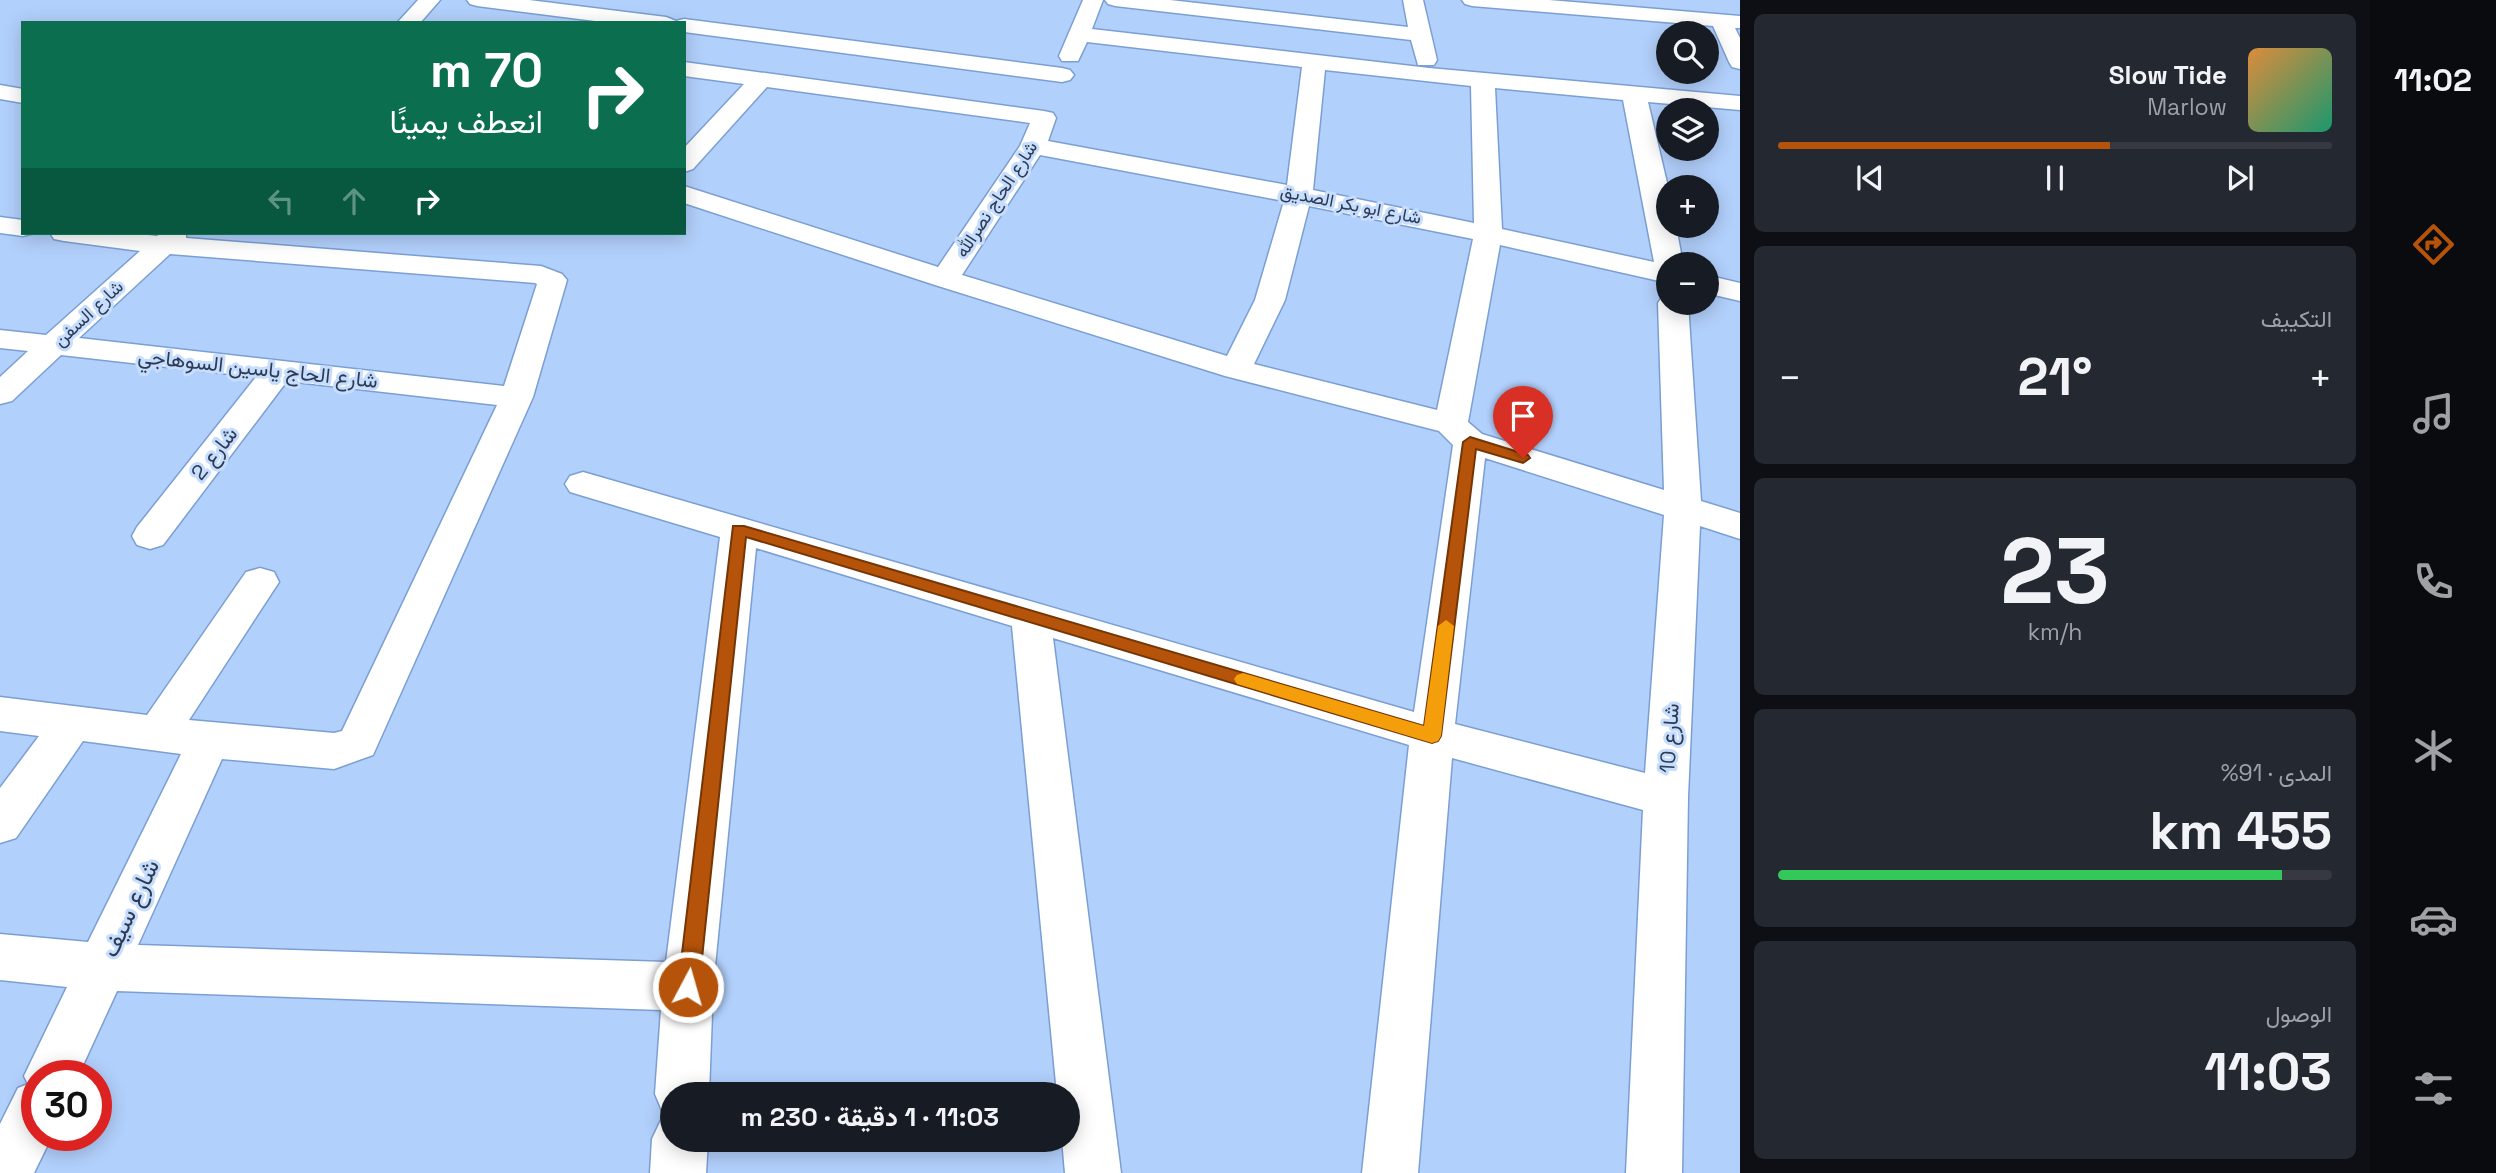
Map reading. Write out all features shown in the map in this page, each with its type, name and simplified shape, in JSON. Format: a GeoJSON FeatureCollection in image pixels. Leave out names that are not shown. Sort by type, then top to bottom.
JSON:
{"type":"FeatureCollection","features":[{"type":"Feature","properties":{"kind":"street"},"geometry":{"type":"LineString","coordinates":[[410,21],[430,0]]}},
{"type":"Feature","properties":{"kind":"street"},"geometry":{"type":"LineString","coordinates":[[477,0],[530,10],[645,21]]}},
{"type":"Feature","properties":{"kind":"street","name":"شارع الحاج نصرالله"},"geometry":{"type":"LineString","coordinates":[[944,279],[1033,146],[1093,0]]}},
{"type":"Feature","properties":{"kind":"street"},"geometry":{"type":"LineString","coordinates":[[1115,0],[1421,35]]}},
{"type":"Feature","properties":{"kind":"street"},"geometry":{"type":"LineString","coordinates":[[1413,0],[1429,75]]}},
{"type":"Feature","properties":{"kind":"street"},"geometry":{"type":"LineString","coordinates":[[1472,0],[1730,21],[1740,62]]}},
{"type":"Feature","properties":{"kind":"street"},"geometry":{"type":"LineString","coordinates":[[681,18],[1062,75]]}},
{"type":"Feature","properties":{"kind":"street"},"geometry":{"type":"LineString","coordinates":[[1079,34],[1429,75],[1740,103]]}},
{"type":"Feature","properties":{"kind":"street"},"geometry":{"type":"LineString","coordinates":[[1237,369],[1269,299],[1299,193],[1314,62]]}},
{"type":"Feature","properties":{"kind":"street"},"geometry":{"type":"LineString","coordinates":[[686,69],[1044,118]]}},
{"type":"Feature","properties":{"kind":"street"},"geometry":{"type":"LineString","coordinates":[[1390,1173],[1460,433],[1488,232],[1483,80]]}},
{"type":"Feature","properties":{"kind":"street"},"geometry":{"type":"LineString","coordinates":[[686,161],[760,81]]}},
{"type":"Feature","properties":{"kind":"street"},"geometry":{"type":"LineString","coordinates":[[0,92],[21,96]]}},
{"type":"Feature","properties":{"kind":"street"},"geometry":{"type":"LineString","coordinates":[[1634,94],[1667,252]]}},
{"type":"Feature","properties":{"kind":"street","name":"شارع ابو بكر الصديق"},"geometry":{"type":"LineString","coordinates":[[1033,146],[1299,193],[1488,232],[1656,271]]}},
{"type":"Feature","properties":{"kind":"street"},"geometry":{"type":"LineString","coordinates":[[686,195],[944,279],[1237,369],[1460,433],[1740,526]]}},
{"type":"Feature","properties":{"kind":"street"},"geometry":{"type":"LineString","coordinates":[[0,225],[21,228]]}},
{"type":"Feature","properties":{"kind":"street"},"geometry":{"type":"LineString","coordinates":[[0,714],[209,740],[334,751],[358,743],[517,397],[552,284],[548,277],[169,239],[99,235]]}},
{"type":"Feature","properties":{"kind":"street","name":"شارع السفن"},"geometry":{"type":"LineString","coordinates":[[0,394],[169,239]]}},
{"type":"Feature","properties":{"kind":"street"},"geometry":{"type":"LineString","coordinates":[[1719,287],[1740,292]]}},
{"type":"Feature","properties":{"kind":"street","name":"شارع 10"},"geometry":{"type":"LineString","coordinates":[[1654,1173],[1666,797],[1684,508],[1673,315]]}},
{"type":"Feature","properties":{"kind":"street","name":"شارع الحاج ياسين السوهاجي"},"geometry":{"type":"LineString","coordinates":[[0,339],[517,397]]}},
{"type":"Feature","properties":{"kind":"street","name":"شارع 2"},"geometry":{"type":"LineString","coordinates":[[150,536],[278,371]]}},
{"type":"Feature","properties":{"kind":"street"},"geometry":{"type":"LineString","coordinates":[[583,484],[1432,736],[1666,797]]}},
{"type":"Feature","properties":{"kind":"street"},"geometry":{"type":"LineString","coordinates":[[683,1082],[688,987],[739,530]]}},
{"type":"Feature","properties":{"kind":"street"},"geometry":{"type":"LineString","coordinates":[[158,733],[260,582]]}},
{"type":"Feature","properties":{"kind":"street"},"geometry":{"type":"LineString","coordinates":[[1031,616],[1093,1173]]}},
{"type":"Feature","properties":{"kind":"street"},"geometry":{"type":"LineString","coordinates":[[0,824],[73,722]]}},
{"type":"Feature","properties":{"kind":"street","name":"شارع سيف"},"geometry":{"type":"LineString","coordinates":[[59,1060],[209,740]]}},
{"type":"Feature","properties":{"kind":"street"},"geometry":{"type":"LineString","coordinates":[[0,957],[103,967],[688,987]]}},
{"type":"Feature","properties":{"kind":"street"},"geometry":{"type":"LineString","coordinates":[[5,1173],[21,1140]]}},
{"type":"Feature","properties":{"kind":"street"},"geometry":{"type":"LineString","coordinates":[[678,1173],[679,1152]]}},
{"type":"Feature","properties":{"kind":"slow traffic"},"geometry":{"type":"LineString","coordinates":[[1243,679],[1432,736],[1446,626]]}},
{"type":"Feature","properties":{"kind":"route"},"geometry":{"type":"LineString","coordinates":[[688,987],[739,530],[1432,736],[1470,442],[1523,458]]}}]}
